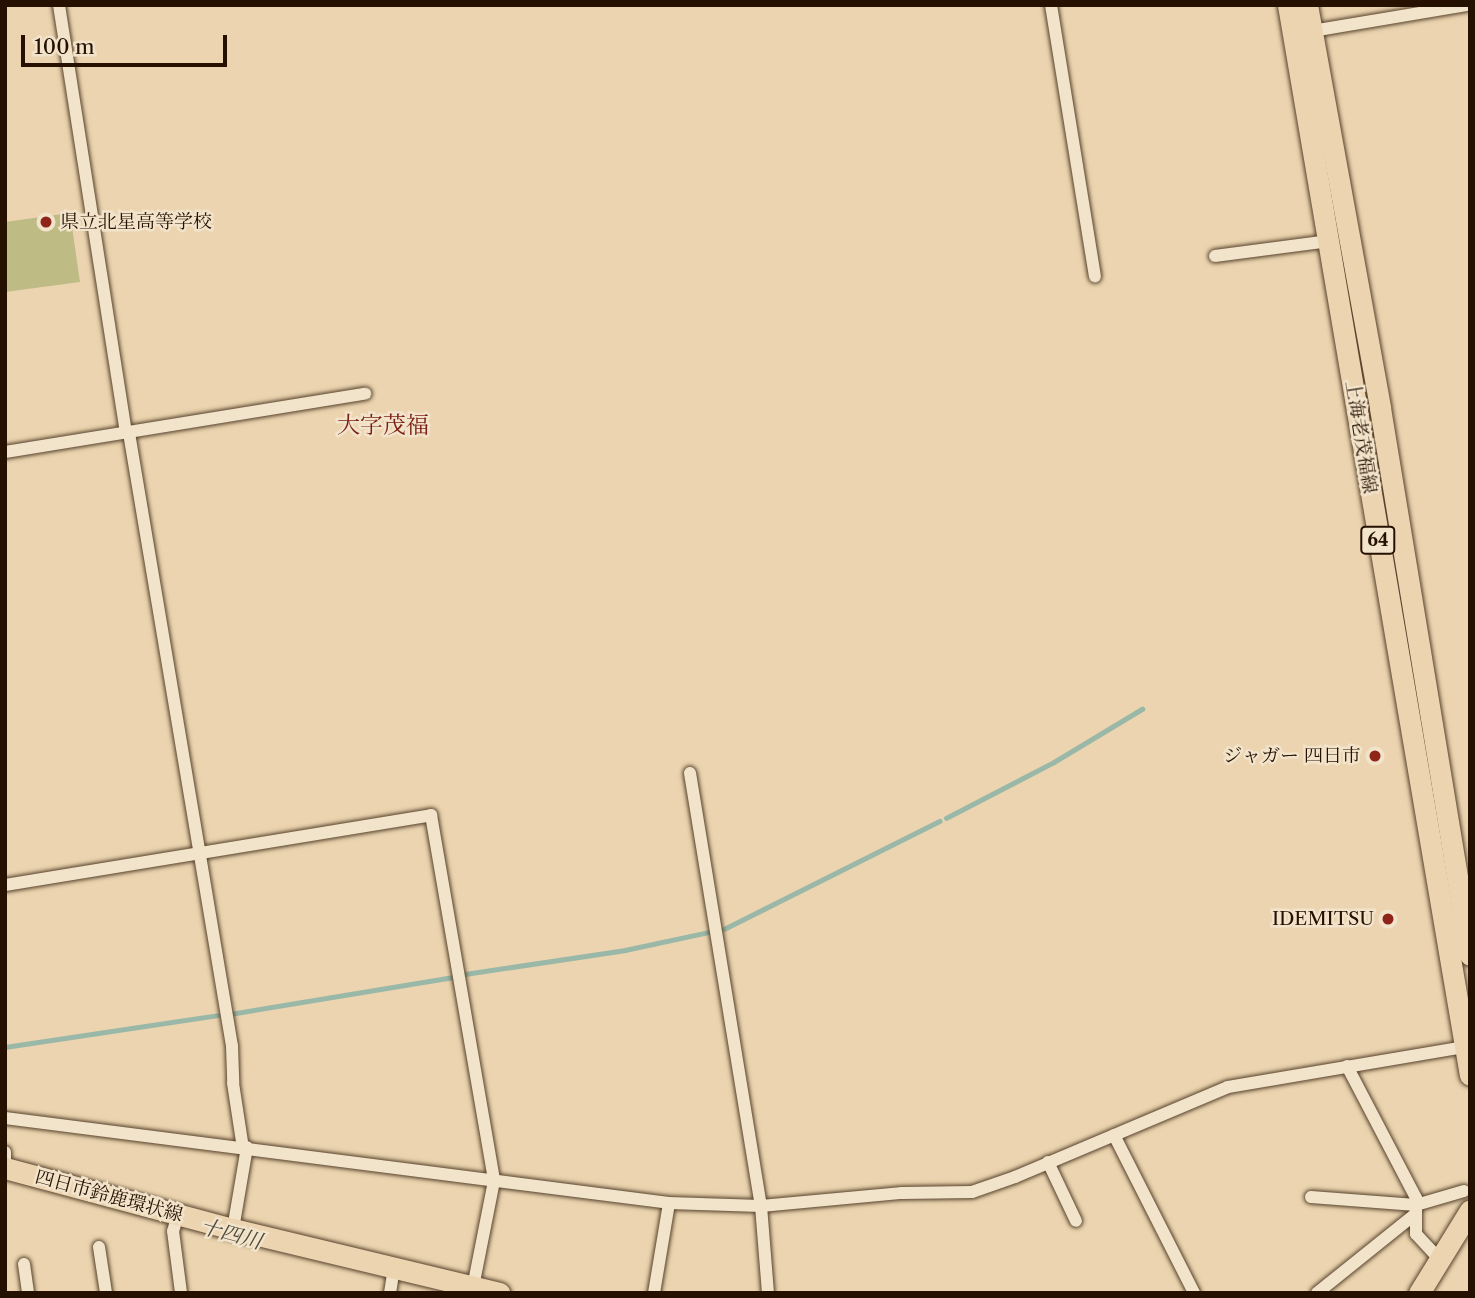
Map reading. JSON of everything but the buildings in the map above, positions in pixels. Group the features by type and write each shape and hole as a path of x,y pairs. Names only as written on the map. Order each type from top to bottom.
{"main road":[{"name":"上海老茂福線","path":"1288,5 1470,1075"},
{"name":"上海老茂福線","path":"1307,5 1380,408 1470,955"},
{"name":"四日市鈴鹿環状線","path":"5,1166 176,1221 233,1229 392,1278 499,1293"},
{"path":"1419,1293 1441,1261 1467,1201"}],"street":[{"path":"59,5 197,853 232,1046 233,1083 245,1147 233,1229"},
{"path":"1051,5 1095,275"},
{"path":"1312,31 1468,5"},
{"path":"1215,256 1329,241"},
{"path":"5,452 365,394"},
{"path":"690,773 761,1206 768,1293"},
{"path":"5,885 431,815 494,1181 473,1289"},
{"path":"5,1118 669,1203 761,1206 902,1193 972,1192 1228,1087 1464,1047"},
{"path":"1347,1066 1415,1210 1420,1241 1441,1261"},
{"path":"1114,1135 1194,1293"},
{"path":"5,1152 5,1166"},
{"path":"1048,1162 1076,1221"},
{"path":"1311,1198 1415,1210 1467,1201"},
{"path":"654,1293 669,1203"},
{"path":"1317,1293 1415,1210"},
{"path":"176,1221 181,1293"},
{"path":"99,1247 106,1293"},
{"path":"24,1264 28,1293"}],"shaded area":[{"path":"70,213 80,282 5,292 5,222"}],"waterway":[{"path":"946,818 1054,762 1142,709"},
{"path":"724,929 940,821"},
{"path":"465,974 625,950 709,932"},
{"path":"230,1014 453,977"},
{"path":"5,1047 218,1015"}],"place":[{"name":"県立北星高等学校","path":"46,222"},
{"name":"ジャガー 四日市","path":"1375,756"},
{"name":"IDEMITSU","path":"1388,919"}],"district":[{"name":"大字茂福","path":"383,425"}],"water label":[{"name":"十四川","path":"231,1234"}]}
